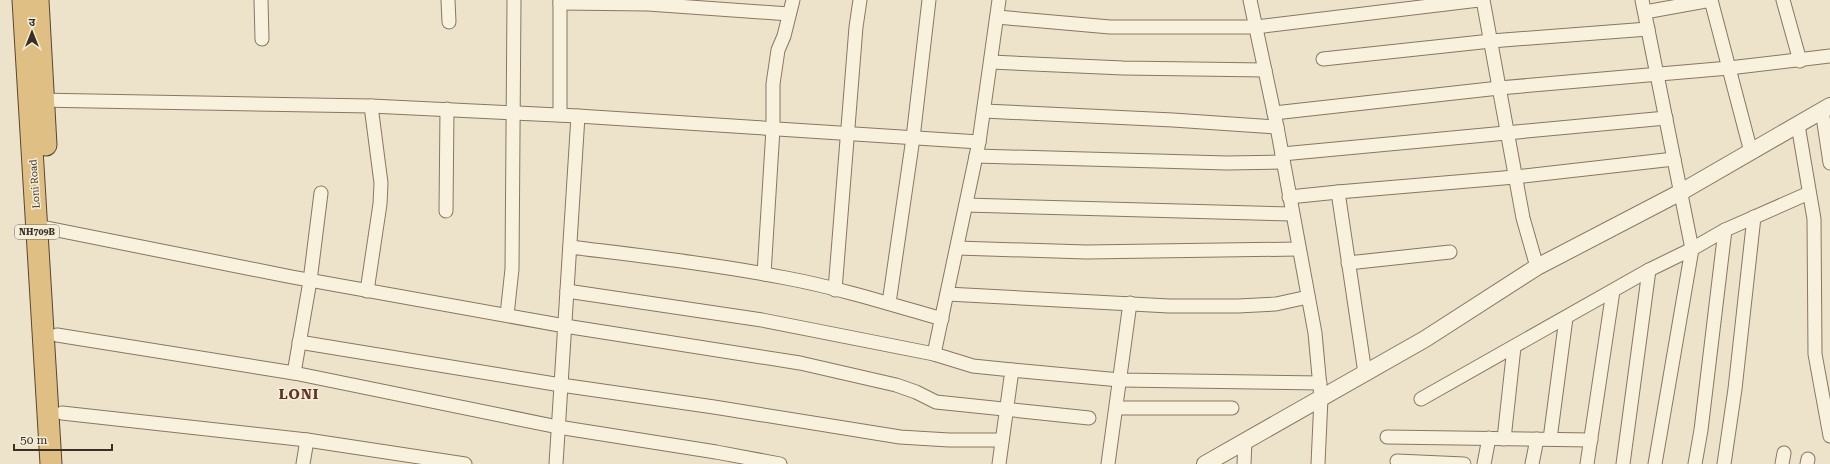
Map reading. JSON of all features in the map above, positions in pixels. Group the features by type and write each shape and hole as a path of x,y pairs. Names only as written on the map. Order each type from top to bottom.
{"highway":[{"name":"Loni Road","path":"23,0 36,100 44,227 51,464"},
{"name":"Loni Road","path":"36,100 38,0"},
{"name":"Loni Road","path":"44,227 57,335 65,464"}],"street":[{"path":"261,0 262,39"},
{"path":"448,0 449,22"},
{"path":"506,316 512,269 514,0"},
{"path":"764,274 773,129 773,84 778,50 784,36 793,0"},
{"path":"835,290 849,134 856,27 860,0"},
{"path":"889,303 913,138 929,0"},
{"path":"934,354 979,142 999,0"},
{"path":"1250,0 1277,127 1298,249 1315,333 1321,391 1318,464"},
{"path":"997,17 1110,27 1256,27 1479,0"},
{"path":"1483,0 1523,218 1537,268"},
{"path":"1655,464 1692,249 1643,6 1711,0 1751,152"},
{"path":"1783,0 1800,61"},
{"path":"560,115 560,1 667,3 789,14"},
{"path":"1323,58 1491,41 1648,29"},
{"path":"1274,113 1499,88 1657,75 1800,61 1830,56"},
{"path":"991,62 1123,68 1265,70"},
{"path":"36,100 371,106 447,109 979,142"},
{"path":"367,291 380,204 381,183 371,106"},
{"path":"1205,464 1245,441 1321,391 1365,373 1425,340 1537,268 1681,192 1826,108 1830,163"},
{"path":"446,211 447,109"},
{"path":"984,111 1173,120 1277,127"},
{"path":"556,464 578,116"},
{"path":"976,156 1227,163 1507,132 1666,118"},
{"path":"1798,125 1814,219 1815,354 1830,436"},
{"path":"1290,197 1515,177 1674,159"},
{"path":"1338,192 1365,373"},
{"path":"294,373 310,281 321,193"},
{"path":"1421,399 1649,270 1692,249 1725,230 1809,193"},
{"path":"966,204 1292,214"},
{"path":"1724,464 1735,389 1754,217"},
{"path":"44,227 310,281 565,326 800,364 896,385 916,392 936,402 1090,418"},
{"path":"1695,464 1702,430 1725,230"},
{"path":"570,247 690,261 764,274 889,303 942,318"},
{"path":"957,248 1086,252 1298,249"},
{"path":"1348,263 1450,252"},
{"path":"1623,464 1649,270"},
{"path":"1587,464 1592,440 1613,291"},
{"path":"567,292 762,320 934,354 973,366 1120,380 1321,391"},
{"path":"947,294 1130,303 1238,306 1276,304 1308,297"},
{"path":"1108,464 1117,408 1130,303"},
{"path":"1532,464 1543,439 1566,318"},
{"path":"57,335 294,373 558,427 716,452 780,464"},
{"path":"299,342 561,385 722,408 900,437 949,440 1002,440"},
{"path":"1504,439 1514,347"},
{"path":"999,464 1012,370"},
{"path":"1117,408 1232,408"},
{"path":"62,413 307,440 465,464"},
{"path":"1387,437 1592,440"},
{"path":"1484,464 1489,438"},
{"path":"303,464 307,440"},
{"path":"1244,464 1245,441"},
{"path":"1397,461 1464,464"}],"district":[{"name":"LONI","path":"299,394"}]}
